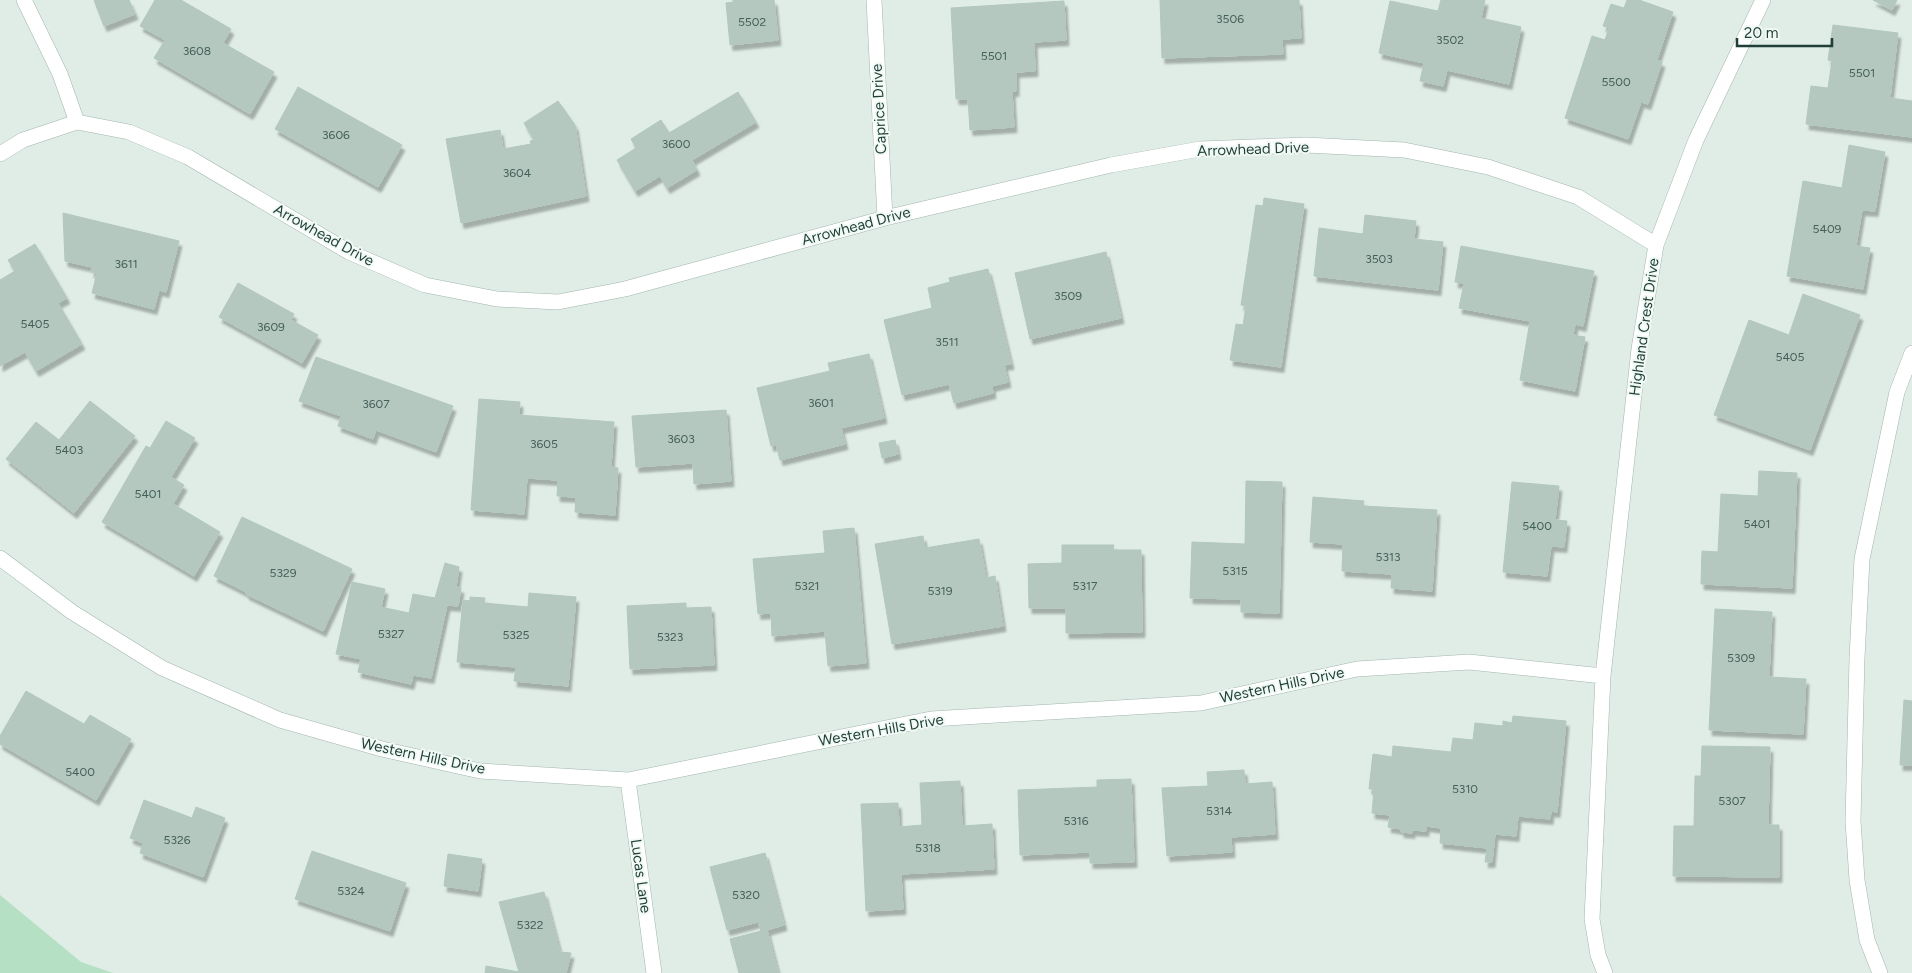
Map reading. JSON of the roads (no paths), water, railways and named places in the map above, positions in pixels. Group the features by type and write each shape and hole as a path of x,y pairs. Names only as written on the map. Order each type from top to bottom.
{"street":[{"path":"0,154 23,140 77,122 60,74 24,0"},
{"name":"Caprice Drive","path":"874,0 885,218"},
{"name":"Highland Crest Drive","path":"1603,676 1639,349 1656,245 1696,140 1763,0"},
{"name":"Arrowhead Drive","path":"77,122 129,132 188,157 349,252 425,285 497,299 558,302 625,289 885,218 1111,165 1200,149 1306,145 1404,150 1488,167 1578,197 1656,245"},
{"path":"1880,973 1867,940 1857,880 1853,821 1857,658 1862,559 1897,392 1912,353"},
{"name":"Western Hills Drive","path":"0,558 72,612 162,668 280,720 382,749 480,771 628,780 931,719 1201,703 1357,669 1469,662 1603,676"},
{"path":"1603,676 1592,919 1598,955 1605,973"},
{"name":"Lucas Lane","path":"628,780 654,973"}]}
